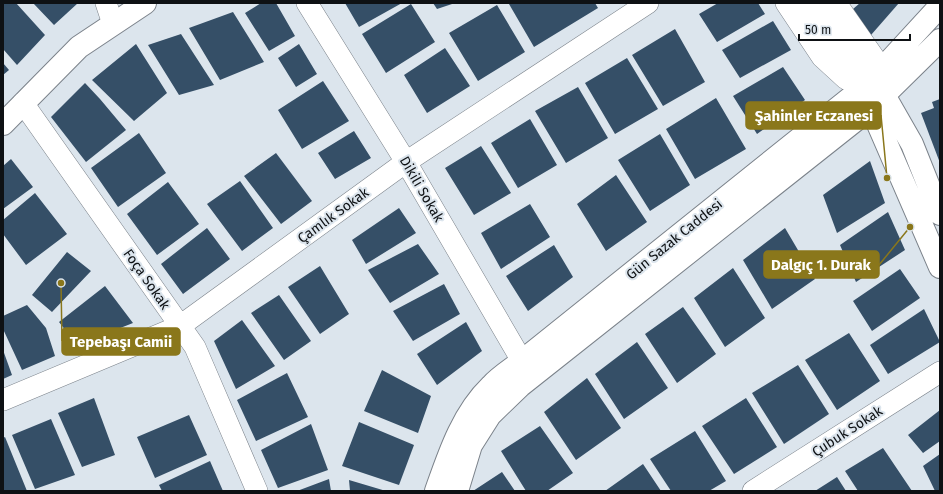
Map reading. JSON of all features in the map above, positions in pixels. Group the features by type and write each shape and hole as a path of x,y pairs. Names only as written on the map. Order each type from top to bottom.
{"main road":[{"path":"3,124 79,47 145,3"},
{"path":"801,3 874,89 940,267"},
{"path":"820,3 874,89 912,144 940,214"},
{"name":"Gün Sazak Caddesi","path":"874,89 940,6"},
{"name":"Gün Sazak Caddesi","path":"436,491 452,445 470,410 491,385 527,369 874,89 940,40"},
{"name":"Gün Sazak Caddesi","path":"457,491 471,445 490,414 520,386 527,369"}],"street":[{"path":"106,3 113,24"},
{"name":"Dikili Sokak","path":"307,3 406,162 527,369"},
{"name":"Çamlık Sokak","path":"3,400 180,326 406,162 648,3"},
{"path":"786,3 822,57 874,89"},
{"path":"836,3 874,89"},
{"name":"Foça Sokak","path":"23,103 195,347 257,491"},
{"name":"Çubuk Sokak","path":"753,491 940,372"}],"building":[{"path":"3,3 16,3 45,35 17,65 3,49"},
{"path":"33,3 78,3 54,25"},
{"path":"261,3 276,3 295,36 269,51 245,13"},
{"path":"345,3 402,3 359,27"},
{"path":"433,3 455,3 437,9"},
{"path":"595,3 598,8 534,47 509,4"},
{"path":"718,3 758,3 765,14 717,42 699,14"},
{"path":"860,3 899,3 871,35 853,9"},
{"path":"411,4 435,42 386,73 362,34"},
{"path":"497,5 525,52 478,81 449,33"},
{"path":"233,12 264,62 220,80 189,28"},
{"path":"773,21 791,50 740,78 722,50"},
{"path":"675,29 705,82 663,106 632,55"},
{"path":"181,34 214,85 179,95 148,45"},
{"path":"136,44 167,93 134,121 92,80"},
{"path":"299,44 317,74 296,87 278,58"},
{"path":"445,48 470,86 427,113 404,75"},
{"path":"627,58 658,109 615,134 585,83"},
{"path":"3,63 9,70 3,75"},
{"path":"783,67 805,100 757,134 733,96"},
{"path":"323,81 349,121 302,149 278,110"},
{"path":"85,83 126,130 86,162 51,117"},
{"path":"578,87 608,138 566,163 535,111"},
{"path":"716,98 746,149 695,179 666,129"},
{"path":"940,99 940,163 921,113 934,108 932,102"},
{"path":"530,119 557,165 518,188 491,143"},
{"path":"354,131 371,158 335,179 318,153"},
{"path":"139,133 166,173 118,207 91,168"},
{"path":"660,134 690,185 650,211 618,160"},
{"path":"481,146 511,193 474,215 445,168"},
{"path":"276,153 312,201 281,224 244,176"},
{"path":"11,159 33,187 3,209 3,166"},
{"path":"870,161 885,203 837,233 823,195"},
{"path":"616,175 647,222 606,251 577,204"},
{"path":"240,181 273,228 242,251 207,204"},
{"path":"168,182 199,224 157,255 127,214"},
{"path":"35,193 67,234 26,265 3,234 3,220"},
{"path":"530,204 550,237 501,269 481,233"},
{"path":"399,208 416,233 366,264 352,240"},
{"path":"888,212 905,250 856,282 840,245"},
{"path":"207,228 230,259 183,294 161,264"},
{"path":"785,228 815,279 772,309 743,260"},
{"path":"418,244 439,274 390,303 368,270"},
{"path":"554,245 573,277 528,311 506,276"},
{"path":"67,252 91,271 52,312 32,295"},
{"path":"320,266 349,314 320,334 288,287"},
{"path":"733,268 765,318 725,347 694,298"},
{"path":"900,269 920,298 872,331 853,301"},
{"path":"444,284 460,314 413,341 393,311"},
{"path":"105,286 133,323 77,345 59,322"},
{"path":"279,295 311,341 284,360 251,313"},
{"path":"27,305 46,328 55,356 22,370 3,329 3,316"},
{"path":"683,307 716,354 677,383 645,334"},
{"path":"924,309 940,342 888,374 870,345"},
{"path":"242,320 275,366 236,389 214,341"},
{"path":"466,322 482,351 437,385 417,354"},
{"path":"849,333 880,381 837,410 805,360"},
{"path":"637,342 668,388 624,419 595,374"},
{"path":"3,350 12,375 3,379"},
{"path":"798,365 829,414 784,444 752,393"},
{"path":"382,370 431,396 418,433 364,411"},
{"path":"287,373 308,417 256,441 237,400"},
{"path":"587,378 621,428 576,460 544,412"},
{"path":"94,398 115,455 82,467 58,413"},
{"path":"746,398 777,447 734,474 702,426"},
{"path":"940,410 940,441 923,453 908,435"},
{"path":"189,415 207,455 155,478 137,437"},
{"path":"51,419 75,475 35,489 12,435"},
{"path":"359,422 414,445 399,485 342,466"},
{"path":"311,424 328,470 278,488 261,450"},
{"path":"540,426 573,473 547,491 526,491 501,451"},
{"path":"695,431 726,481 709,491 671,491 650,459"},
{"path":"5,437 27,491 3,491 3,438"},
{"path":"883,448 912,491 858,491 845,471"},
{"path":"940,454 940,491 935,491 923,466"},
{"path":"210,461 223,491 162,491 159,485"},
{"path":"643,464 661,491 605,491"},
{"path":"502,472 515,491 473,491"},
{"path":"837,477 846,491 815,491"},
{"path":"329,479 331,491 297,491"},
{"path":"349,480 386,491 350,491"}],"place":[{"name":"Şahinler Eczanesi","path":"887,178"},
{"name":"Dalgıç 1. Durak","path":"910,227"},
{"name":"Tepebaşı Camii","path":"61,283"}]}
